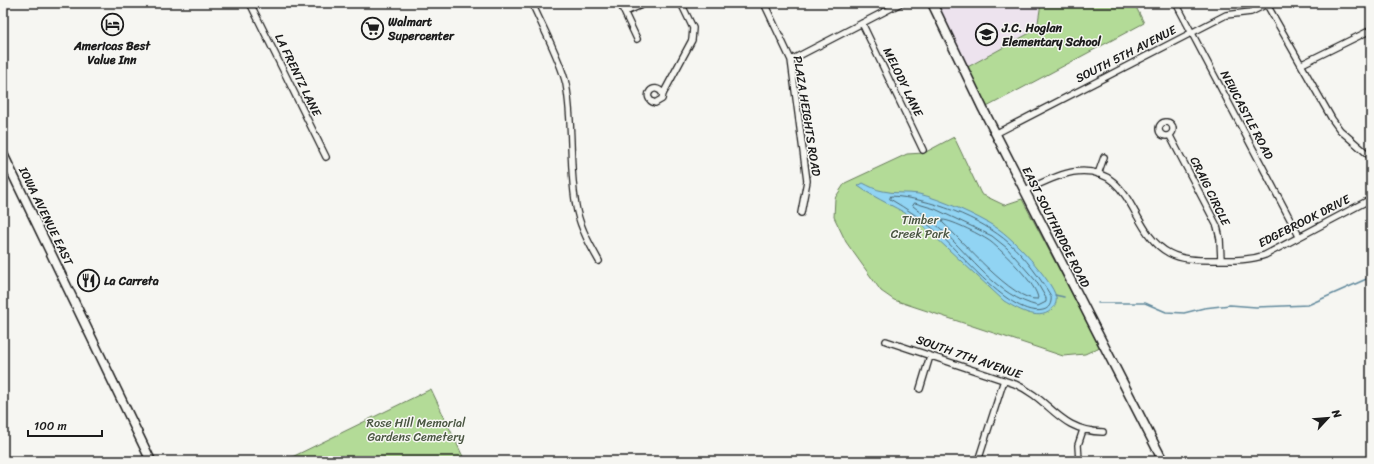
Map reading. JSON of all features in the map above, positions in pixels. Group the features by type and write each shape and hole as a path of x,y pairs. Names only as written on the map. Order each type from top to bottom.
{"street":[{"name":"LA FRENTZ LANE","path":"250,3 326,157"},
{"path":"532,3 566,83 571,126 572,181 577,212 586,237 599,261"},
{"path":"620,3 638,39"},
{"path":"625,12 646,3"},
{"path":"663,94 692,40 693,28 681,3"},
{"name":"PLAZA HEIGHTS ROAD","path":"764,3 791,60 807,181 801,213"},
{"path":"791,60 901,3"},
{"name":"EAST SOUTHRIDGE ROAD","path":"932,3 995,134 1163,461"},
{"name":"NEWCASTLE ROAD","path":"1176,3 1299,236"},
{"path":"1268,3 1340,130 1371,157"},
{"name":"SOUTH 5TH AVENUE","path":"995,134 1226,15 1251,12 1268,3"},
{"name":"MELODY LANE","path":"862,23 923,150"},
{"path":"1302,64 1371,30"},
{"name":"CRAIG CIRCLE","path":"1170,136 1217,226 1220,239 1220,260"},
{"name":"IOWA AVENUE EAST","path":"3,154 151,461"},
{"path":"1098,174 1104,157"},
{"name":"EDGEBROOK DRIVE","path":"1024,191 1073,172 1098,174 1115,183 1123,191 1150,237 1164,250 1187,259 1220,260 1257,257 1371,199"},
{"name":"SOUTH 7TH AVENUE","path":"886,341 1030,390 1058,416 1082,430 1103,432"},
{"path":"920,389 930,356"},
{"path":"978,461 1004,380"},
{"path":"1079,461 1078,445 1082,430"}],"shaded area":[{"name":"J.C. Hoglan Elementary School","path":"932,3 1041,3 1037,29 964,69"}],"green space":[{"path":"1041,3 1134,3 1144,23 983,109 964,69 1037,29"},
{"name":"Timber Creek Park","path":"954,137 981,194 1004,205 1022,199 1100,347 1085,354 1063,356 894,300 881,291 846,242 834,217 835,198 845,183 907,154 924,153"},
{"name":"Rose Hill Memorial Gardens Cemetery","path":"431,389 465,461 284,461"}],"water":[{"path":"863,183 880,190 914,193 928,196 959,208 997,228 1012,240 1040,270 1056,297 1055,305 1051,310 1040,315 1027,313 1004,301 919,222 858,186"}],"waterway":[{"path":"1098,303 1145,303 1166,312 1184,313 1204,308 1230,305 1256,307 1308,305 1371,277"},
{"path":"1055,295 1064,297"}],"place":[{"name":"Americas Best Value Inn","path":"112,25"},
{"name":"Walmart Supercenter","path":"372,29"},
{"name":"J.C. Hoglan Elementary School","path":"987,35"},
{"name":"La Carreta","path":"89,281"}]}
